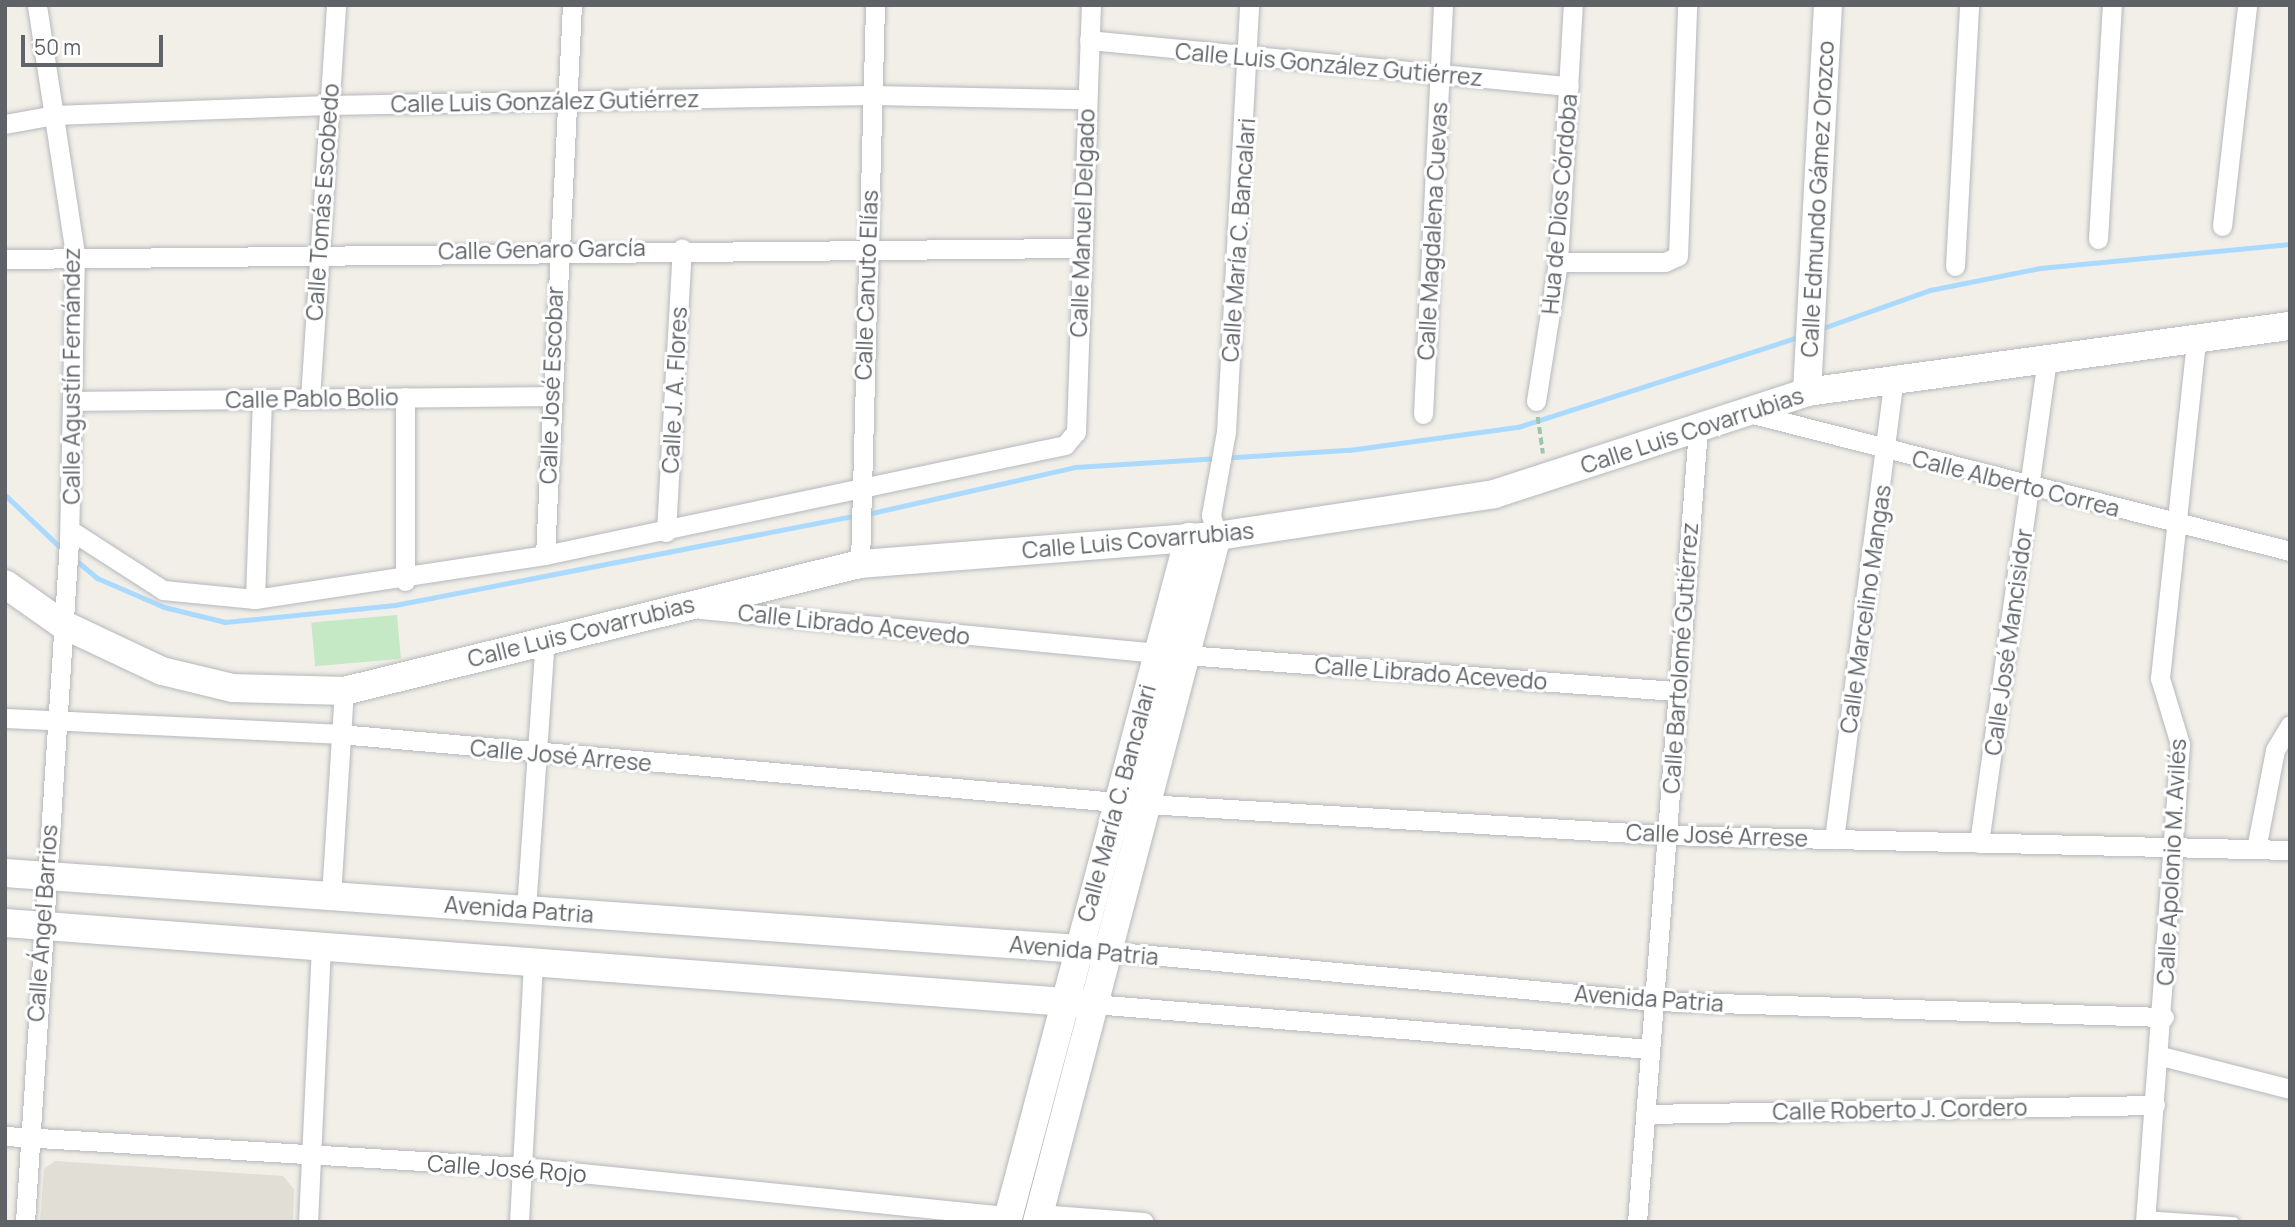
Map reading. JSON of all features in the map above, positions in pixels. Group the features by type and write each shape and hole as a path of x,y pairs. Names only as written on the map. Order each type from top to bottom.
{"street":[{"name":"Calle Agustín Fernández","path":"37,5 75,254 69,535 64,616"},
{"name":"Calle Tomás Escobedo","path":"310,398 336,5"},
{"name":"Calle José Escobar","path":"545,555 557,248 572,5"},
{"name":"Calle Canuto Elías","path":"859,553 858,490 869,246 875,5"},
{"name":"Calle Manuel Delgado","path":"858,490 1072,441 1091,5"},
{"name":"Calle María C. Bancalari","path":"1038,1218 1185,655 1214,517 1226,432 1250,5"},
{"name":"Calle Magdalena Cuevas","path":"1423,414 1443,5"},
{"name":"Hua de Dios Córdoba","path":"1537,409 1558,262 1573,5"},
{"path":"1558,262 1676,259 1687,5"},
{"name":"Calle Edmundo Gámez Orozco","path":"1807,393 1828,5"},
{"path":"1955,265 1969,5"},
{"path":"2098,239 2112,5"},
{"path":"2222,226 2247,5"},
{"name":"Calle Luis González Gutiérrez","path":"1089,40 1249,59 1569,86"},
{"name":"Calle Luis González Gutiérrez","path":"5,124 54,115 328,105 872,95 1086,99"},
{"name":"Calle Genaro García","path":"5,259 75,254 557,248 1080,248"},
{"name":"Calle J. A. Flores","path":"666,532 682,248"},
{"name":"Calle Luis Covarrubias","path":"5,584 18,600 64,616 128,658 210,682 274,692 344,691 677,607 859,553 1189,537 1214,517 1494,494 1698,429 1743,411 1807,393 1894,378 2290,326"},
{"name":"Calle Apolonio M. Avilés","path":"2145,1219 2164,1017 2180,744 2161,678 2174,523 2196,339"},
{"name":"Calle José Mancisidor","path":"1979,842 2047,358"},
{"name":"Calle Marcelino Mangas","path":"1834,839 1894,378"},
{"name":"Calle Pablo Bolio","path":"73,401 551,396"},
{"path":"405,397 405,581"},
{"path":"255,598 262,399"},
{"name":"Calle Alberto Correa","path":"1743,411 2030,488 2290,551"},
{"name":"Calle Bartolomé Gutiérrez","path":"1637,1222 1698,429"},
{"path":"69,535 163,590 191,597 255,598 405,581 666,532 858,490"},
{"name":"Calle María C. Bancalari","path":"1007,1219 1189,537"},
{"name":"Calle Librado Acevedo","path":"677,607 1156,653"},
{"name":"Calle Ángel Barrios","path":"25,1222 44,875 58,722 64,616"},
{"path":"526,909 545,640"},
{"name":"Calle Librado Acevedo","path":"1185,655 1678,691"},
{"path":"331,896 339,734 344,691"},
{"name":"Calle José Arrese","path":"5,718 339,734 535,754 1117,802"},
{"path":"2256,849 2275,750 2290,725"},
{"name":"Calle José Arrese","path":"1146,804 1667,835 2290,850"},
{"name":"Avenida Patria","path":"5,873 1107,951 1654,1001 2164,1017"},
{"path":"5,923 321,944 1650,1049"},
{"path":"308,1222 321,944"},
{"path":"519,1222 533,961"},
{"path":"2161,1056 2290,1089"},
{"name":"Calle Roberto J. Cordero","path":"1645,1114 2155,1105"},
{"name":"Calle José Rojo","path":"5,1136 522,1167 1007,1219"},
{"path":"1038,1218 1144,1222"}],"lane":[{"path":"2145,1219 2234,1222"}],"path":[{"path":"1537,409 1542,444"}],"shaded area":[{"path":"55,1161 283,1176 294,1189 293,1222 40,1222 44,1169"}],"green space":[{"path":"397,615 401,659 315,666 311,622"}],"waterway":[{"path":"1820,329 1930,290 2040,268 2290,244"},
{"path":"867,514 1075,467 1349,450 1518,427 1801,336"},
{"path":"5,495 62,549"},
{"path":"72,557 97,578 164,607 225,622 395,605 857,515"}]}
